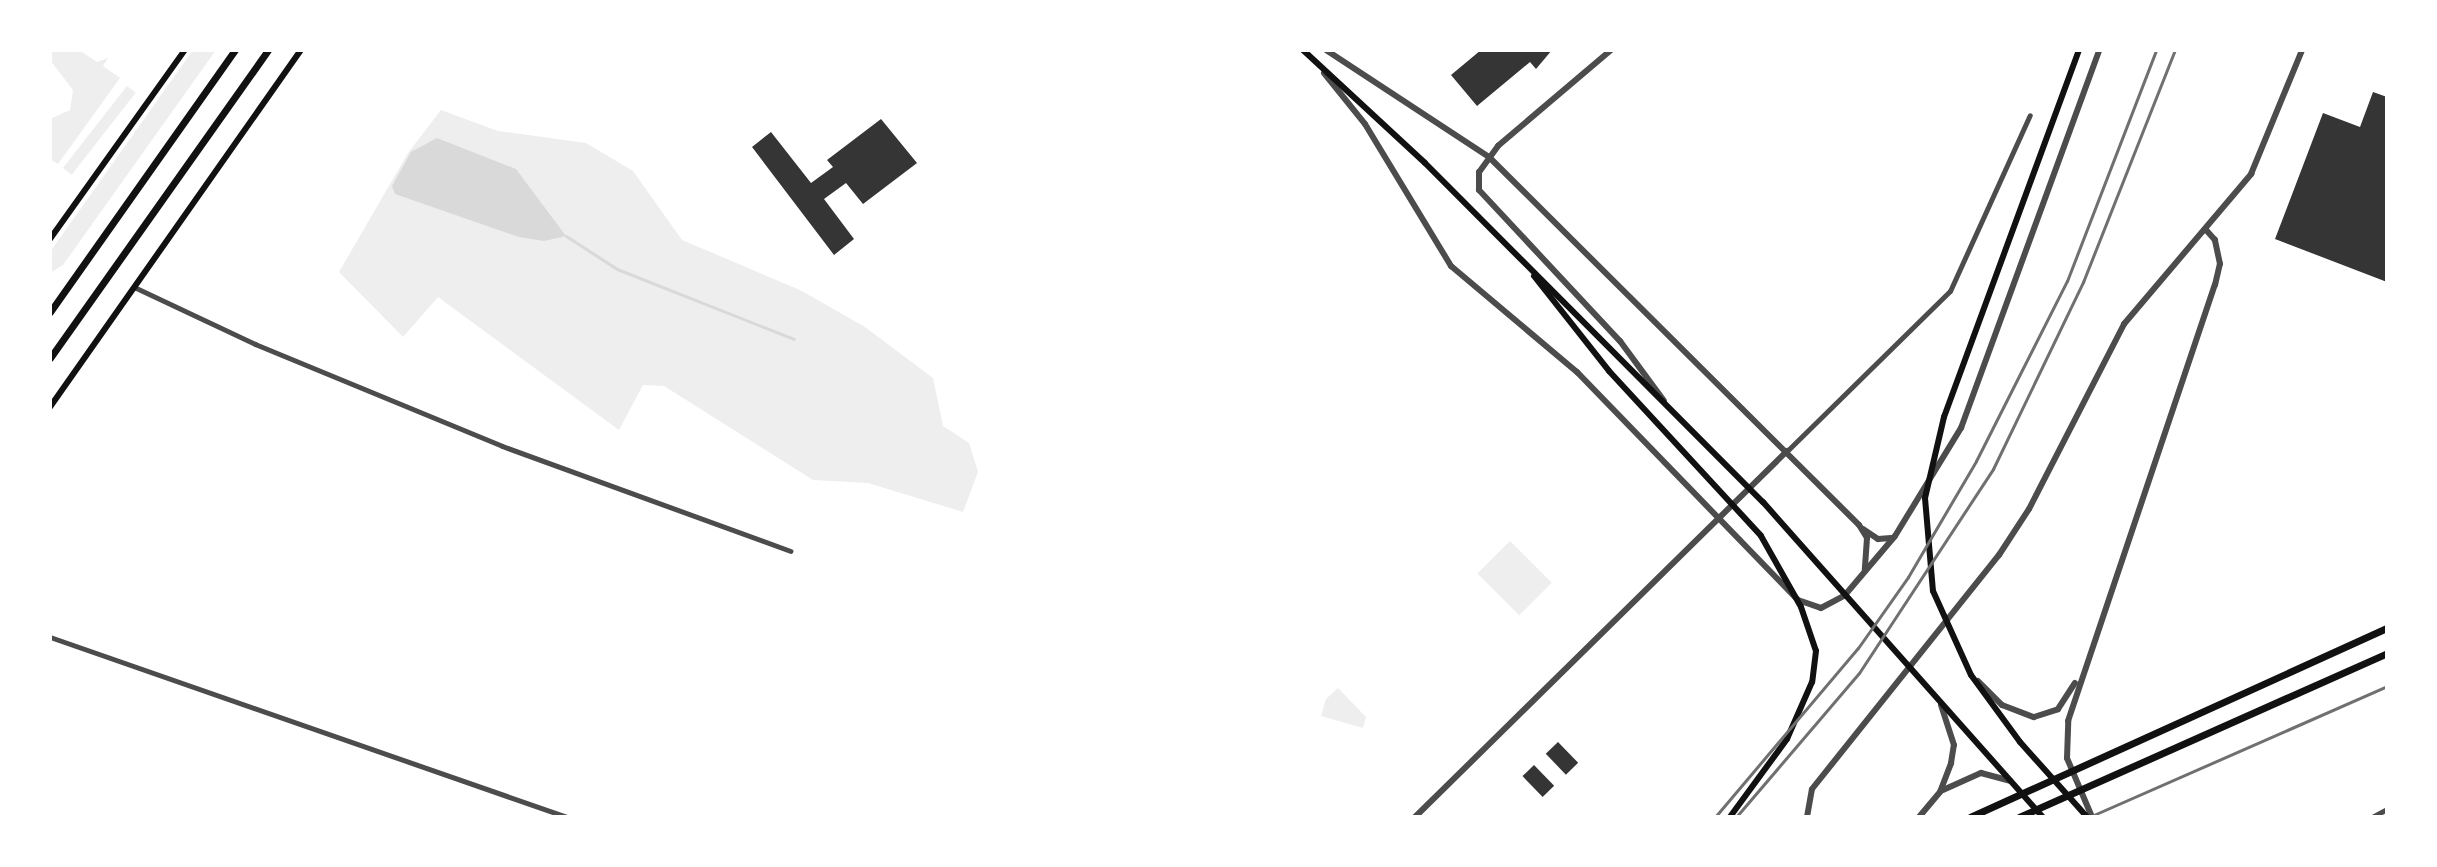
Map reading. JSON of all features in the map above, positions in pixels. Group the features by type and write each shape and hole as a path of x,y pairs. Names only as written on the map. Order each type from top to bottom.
{"main road":[{"path":"50,239 185,50"},
{"path":"50,312 235,50"},
{"path":"50,358 268,50"},
{"path":"50,407 301,50"},
{"path":"2079,50 1931,458 1925,498 1933,591 1971,675 2010,730 2090,817"},
{"path":"1306,52 1514,252 1763,502 2043,817"},
{"path":"1514,252 1665,433 1761,536 1795,593 1816,651 1812,682 1787,739 1730,817"},
{"path":"1970,817 2387,628"},
{"path":"2019,817 2387,653"}],"street":[{"path":"1326,50 1489,157 1859,525 1878,539 1895,536"},
{"path":"1611,50 1489,157 1478,181 1482,197 1620,341 1664,401"},
{"path":"1306,52 1365,124 1438,250 1473,285 1577,372 1809,607 1833,604 1860,578 1895,536 1944,462 1970,406 2099,50"},
{"path":"1807,817 1812,789 2021,520 2124,324 2251,174 2302,50"},
{"path":"1415,817 1722,520 1787,451 1950,291 2030,115"},
{"path":"2090,817 2076,786 2066,742 2080,673 2215,285 2220,264 2215,240 2206,230"},
{"path":"134,287 255,344 502,446 790,551"},
{"path":"1859,525 1868,551 1860,578"},
{"path":"50,637 567,817"},
{"path":"1971,675 2002,705 2034,717 2058,709 2080,673"},
{"path":"1940,792 1954,745 1941,705"},
{"path":"1919,817 1940,792 1970,775 2010,781"},
{"path":"2372,817 2387,809"}],"shaded area":[{"path":"50,50 79,50 97,62 108,58 103,66 120,78 58,164 50,159 50,119 70,110 73,90 50,60"},
{"path":"193,50 216,50 63,265 50,273 50,252"},
{"path":"127,86 136,93 72,175 63,168"},
{"path":"441,110 498,131 586,143 633,171 682,240 800,290 865,327 933,378 943,426 969,443 978,472 963,512 868,483 813,480 664,386 643,385 619,430 438,297 403,337 339,272 408,153"},
{"path":"437,138 516,169 566,236 544,241 519,237 395,194 392,186 411,152"},
{"path":"1510,541 1552,583 1519,615 1477,574"},
{"path":"1338,688 1366,717 1363,728 1321,716 1326,699"}],"building":[{"path":"1481,50 1552,50 1536,69 1530,62 1477,106 1451,75"},
{"path":"2373,92 2387,97 2387,282 2275,239 2323,113 2360,127"},
{"path":"881,119 917,163 863,204 846,183 824,199 854,239 834,255 752,147 771,132 811,183 833,167 827,160"},
{"path":"1558,742 1578,763 1566,775 1546,754"},
{"path":"1534,765 1554,786 1543,797 1522,776"}],"waterway":[{"path":"566,236 617,269 794,339"}],"railway":[{"path":"1715,817 1858,648 1908,577 1976,461 2067,281 2156,50"},
{"path":"1736,817 1859,673 1993,469 2083,282 2175,50"},
{"path":"2089,817 2387,686"}]}
